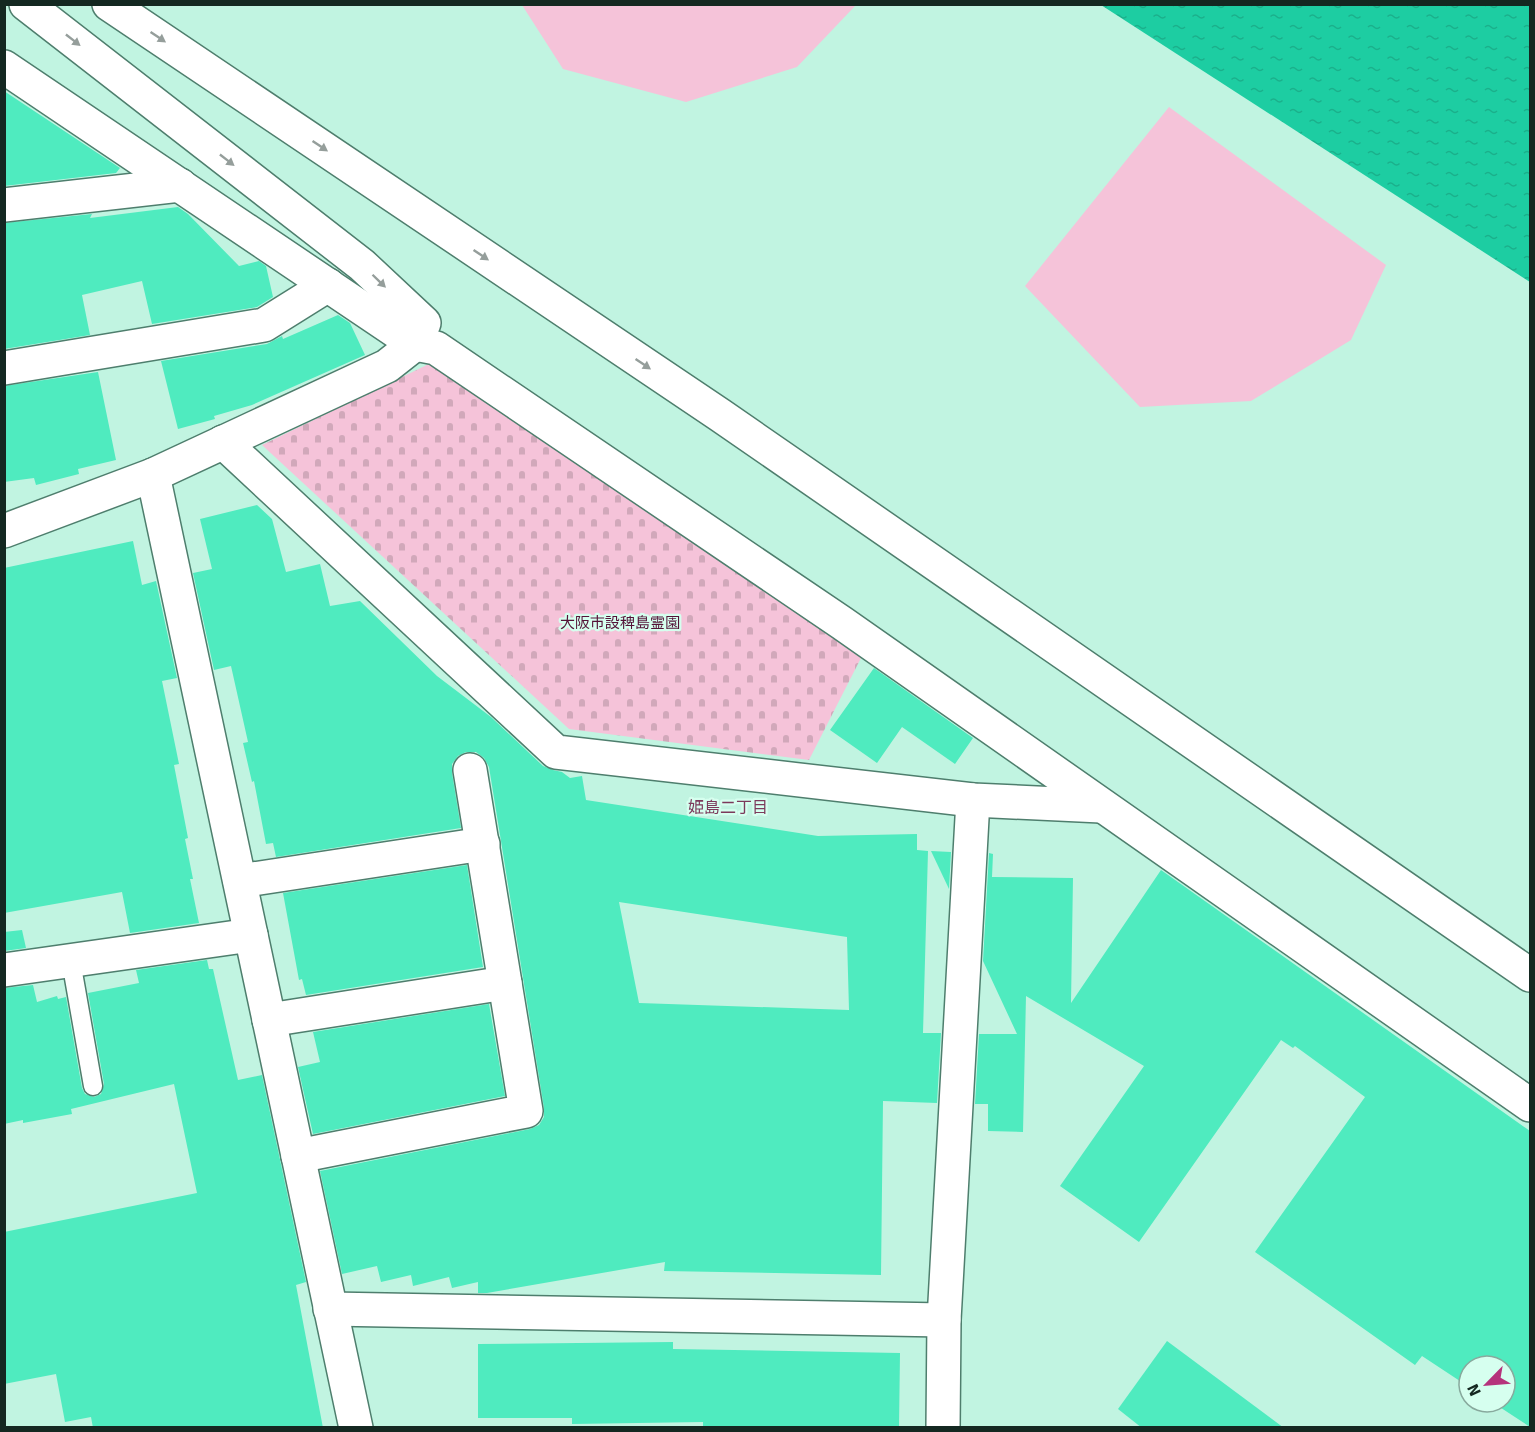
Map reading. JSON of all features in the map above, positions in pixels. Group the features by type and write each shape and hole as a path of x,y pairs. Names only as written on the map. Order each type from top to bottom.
{"street":[{"path":"4,531 153,475 387,366 415,344 424,324 362,265 26,4"},
{"path":"109,4 720,415 1530,975"},
{"path":"4,67 415,344 436,348 842,623 1530,1105"},
{"path":"4,205 180,185"},
{"path":"4,368 264,325 328,285"},
{"path":"223,442 556,752 973,800 1101,806"},
{"path":"153,475 356,1428"},
{"path":"298,1156 526,1111 470,770"},
{"path":"943,1428 944,1320 973,800"},
{"path":"240,881 483,844"},
{"path":"4,970 250,935"},
{"path":"269,1020 505,983"},
{"path":"330,1310 944,1320"}],"lane":[{"path":"71,961 93,1086"}],"green space":[{"path":"522,5 856,5 797,67 686,102 563,69"},
{"path":"1169,107 1386,265 1351,340 1251,401 1140,407 1025,286"},
{"name":"大阪市設稗島霊園","path":"435,361 863,654 809,760 569,729 262,445"}],"water":[{"path":"1101,5 1530,5 1530,282"}],"building":[{"path":"4,91 120,168 116,173 4,186"},
{"path":"178,207 188,214 239,266 259,261 266,266 273,297 257,307 152,324 142,281 82,295 90,335 4,349 4,223 92,214 90,218"},
{"path":"338,315 350,323 365,355 252,405 214,416 215,419 178,429 161,361 267,344"},
{"path":"98,372 116,460 78,469 79,474 36,485 34,478 4,482 4,386"},
{"path":"257,505 272,519 286,572 320,564 330,606 360,601 437,676 491,717 543,766 562,772 570,778 582,776 586,800 818,836 917,834 917,850 928,851 923,1033 941,1033 937,1103 883,1101 881,1275 664,1271 665,1262 478,1293 478,1282 452,1288 449,1277 413,1286 411,1275 381,1282 377,1266 342,1274 320,1171 530,1129 539,1125 544,1117 489,767 484,758 476,752 466,752 458,756 452,764 461,828 276,857 273,843 266,844 254,781 252,782 243,743 248,742 231,666 214,670 193,573 212,569 200,519","holes":["619,902 847,937 849,1010 639,1003"]},
{"path":"133,541 142,585 156,581 177,678 162,681 179,764 174,765 188,838 185,839 193,879 190,879 199,923 130,933 122,892 4,913 4,568"},
{"path":"874,668 973,738 955,764 902,727 877,763 830,730"},
{"path":"931,851 951,852 949,889"},
{"path":"989,853 993,854 992,877 1073,878 1071,1003 1161,870 1530,1131 1530,1427 1510,1414 1517,1414 1517,1354 1457,1354 1457,1379 1422,1356 1415,1365 1255,1252 1365,1097 1295,1046 1293,1048 1281,1040 1139,1242 1060,1186 1144,1066 1026,996 1023,1132 988,1131 988,1104 975,1104 979,1034 1017,1034 983,961"},
{"path":"467,865 483,967 306,995 302,979 299,980 283,893"},
{"path":"22,930 26,948 4,951 4,932"},
{"path":"207,960 209,969 213,969 238,1080 262,1075 306,1282 296,1285 323,1428 93,1428 91,1417 65,1422 56,1374 4,1384 4,1232 197,1193 174,1084 71,1109 72,1114 4,1124 4,988 33,985 37,1002 57,996 58,999 66,997 82,1088 85,1094 94,1097 101,1094 104,1084 88,993 139,983 136,970"},
{"path":"489,1004 505,1096 313,1134 298,1067 320,1062 313,1032"},
{"path":"1167,1341 1284,1428 1142,1428 1118,1409"},
{"path":"673,1342 673,1349 900,1353 899,1428 703,1428 703,1422 572,1424 572,1418 478,1418 478,1344"}],"district":[{"name":"姫島二丁目","path":"728,808"}]}
